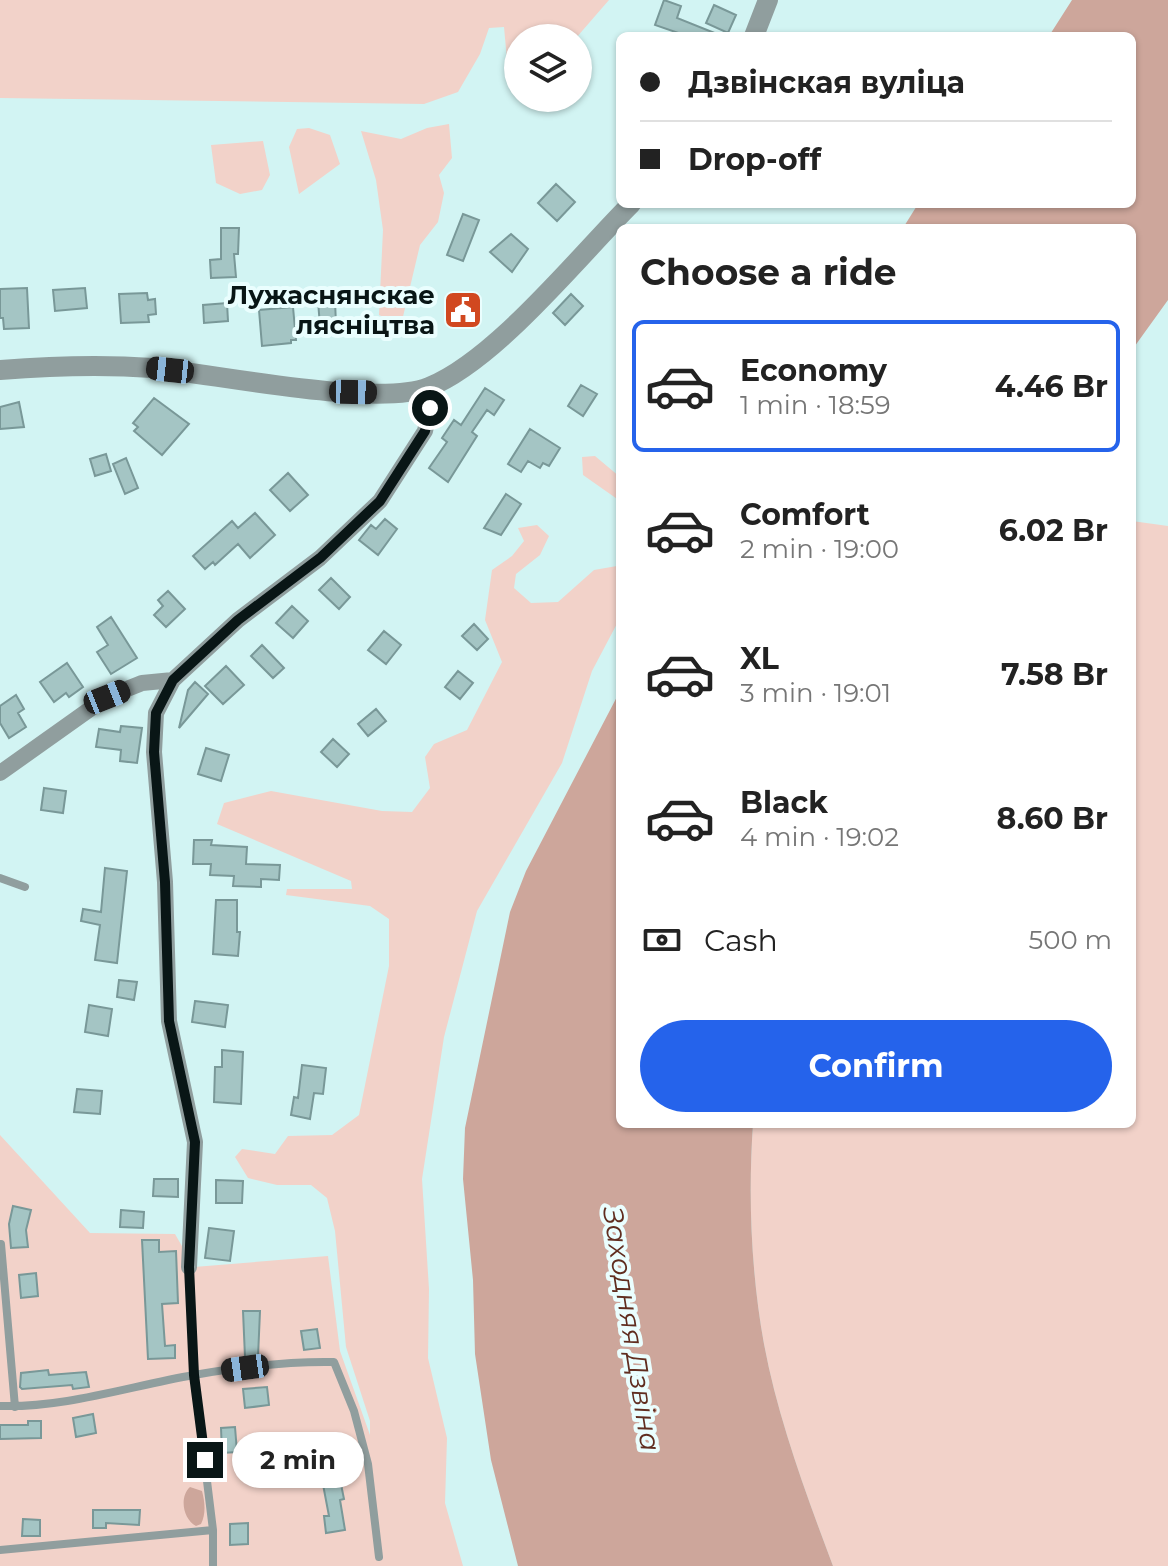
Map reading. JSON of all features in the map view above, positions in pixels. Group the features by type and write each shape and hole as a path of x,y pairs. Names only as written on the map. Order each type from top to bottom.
{"street":[{"path":"756,32 768,0"},
{"path":"0,370 58,366 149,368 353,392 395,393 428,388 501,338 627,208"},
{"path":"189,1267 195,1142 169,1021 165,882 154,752 156,713 173,680 238,620 320,558 380,501 425,431 430,408 428,388"},
{"path":"0,773 107,697 142,683 173,680"}],"lane":[{"path":"0,878 25,887"},
{"path":"1,1244 15,1407"},
{"path":"189,1267 194,1375 213,1530 213,1566"},
{"path":"0,1406 15,1407 102,1395 194,1375 297,1362 334,1362 354,1411 368,1464 379,1557"},
{"path":"0,1550 213,1530"}],"shaded area":[{"path":"0,0 609,0 588,24 504,24 504,27 489,28 480,54 458,92 424,104 0,98"},
{"path":"449,124 452,158 439,175 444,193 438,222 420,245 401,325 379,315 383,230 376,180 361,131 401,139 427,128"},
{"path":"309,128 330,135 340,164 299,194 289,147 297,129"},
{"path":"263,141 270,175 262,190 240,194 216,183 211,145"},
{"path":"595,456 616,474 616,498 583,475 582,457"},
{"path":"1136,522 1168,526 1168,1566 833,1566 785,1428 764,1344 756,1290 751,1179 753,1128 1136,1128"},
{"path":"537,525 549,536 540,555 516,574 514,588 531,603 558,602 594,570 616,566 616,626 592,671 562,763 477,911 444,1037 422,1179 429,1289 428,1358 447,1438 445,1503 463,1566 0,1566 0,1135 90,1233 175,1234 194,1267 328,1256 340,1351 370,1435 370,1421 346,1347 335,1231 327,1198 311,1185 277,1185 248,1178 235,1157 242,1149 275,1154 288,1136 332,1135 359,1115 389,966 389,919 370,906 286,895 287,889 352,889 351,881 217,824 224,803 271,791 382,811 412,812 430,788 425,757 434,744 467,730 502,662 485,620 492,570 512,556 524,541 518,528"}],"water":[{"path":"1072,0 1168,0 1168,300 1136,344 1136,224 906,224 916,208 1136,208 1136,32 1052,32"},
{"name":"Заходняя Дзвіна","path":"616,699 616,1128 753,1128 752,1234 764,1344 785,1428 833,1566 518,1566 491,1460 475,1354 473,1280 463,1179 465,1128 510,912 526,871"},
{"path":"190,1487 202,1491 204,1499 203,1520 196,1526 184,1508 184,1496"}],"building":[{"path":"664,0 681,6 677,18 712,32 675,32 655,25"},
{"path":"714,5 736,15 728,32 706,23"},
{"path":"556,184 575,202 557,221 538,203"},
{"path":"463,214 479,220 463,261 447,255"},
{"path":"221,228 239,228 238,254 234,254 236,277 211,278 210,260 221,259"},
{"path":"511,234 528,249 512,272 490,252"},
{"path":"27,288 29,328 4,329 3,318 0,318 0,289"},
{"path":"85,288 87,308 55,311 53,290"},
{"path":"147,293 148,300 155,299 156,314 148,315 149,322 121,323 119,294"},
{"name":"Лужаснянскае лясніцтва","path":"462,294 480,309 464,327 446,312"},
{"path":"571,294 583,306 565,325 553,313"},
{"path":"335,300 336,325 320,326 318,301"},
{"path":"227,303 228,321 204,323 203,305"},
{"path":"293,307 296,340 262,346 259,310"},
{"path":"581,385 597,394 583,416 568,406"},
{"path":"485,388 504,400 494,415 487,410 472,432 477,436 448,482 429,468 447,442 442,438 454,420 461,425"},
{"path":"154,398 189,424 162,455 134,431 138,427 133,423"},
{"path":"19,402 24,427 0,429 0,407"},
{"path":"530,429 560,448 549,466 543,463 540,468 528,461 521,472 508,464"},
{"path":"106,454 111,471 95,476 90,459"},
{"path":"126,458 138,488 125,494 113,464"},
{"path":"288,473 308,495 290,511 270,490"},
{"path":"506,494 521,504 501,535 484,528"},
{"path":"255,513 275,535 250,558 238,544 215,565 213,562 205,569 193,556 232,521 238,528"},
{"path":"385,519 397,529 378,555 359,540 371,525 376,529"},
{"path":"331,578 350,597 339,609 319,590"},
{"path":"168,591 185,609 166,627 154,615 163,606 158,600"},
{"path":"292,606 308,621 293,638 276,623"},
{"path":"111,617 137,658 111,674 97,652 108,645 97,627"},
{"path":"474,624 488,639 477,650 462,636"},
{"path":"384,631 401,645 386,664 368,650"},
{"path":"262,645 284,668 273,678 251,656"},
{"path":"67,663 83,687 69,697 66,693 54,702 40,682"},
{"path":"226,666 244,685 223,704 205,686"},
{"path":"458,671 473,683 460,699 445,687"},
{"path":"195,682 208,694 179,728 188,690"},
{"path":"16,695 24,709 18,713 26,727 9,738 0,723 0,706"},
{"path":"376,709 386,721 368,736 358,724"},
{"path":"121,726 142,728 137,763 120,761 121,750 96,747 99,729 120,732"},
{"path":"333,739 349,754 337,767 321,752"},
{"path":"206,748 229,755 221,781 198,774"},
{"path":"44,788 66,791 63,813 41,810"},
{"path":"194,840 212,840 211,845 247,847 246,864 280,865 279,880 261,879 261,887 233,886 234,876 210,875 211,864 193,864"},
{"path":"105,868 127,871 117,963 95,960 100,925 81,921 83,909 101,912"},
{"path":"216,900 237,900 237,932 240,932 238,956 213,954"},
{"path":"119,980 137,982 134,1000 117,997"},
{"path":"195,1001 228,1005 225,1027 192,1022"},
{"path":"89,1005 112,1009 108,1036 85,1032"},
{"path":"222,1050 243,1052 241,1104 214,1102 215,1067 222,1067"},
{"path":"302,1065 326,1068 323,1094 314,1093 310,1119 291,1115 294,1097 298,1098"},
{"path":"77,1089 102,1091 100,1114 74,1112"},
{"path":"154,1179 178,1179 178,1197 153,1196"},
{"path":"216,1180 243,1181 242,1203 216,1203"},
{"path":"13,1206 31,1210 26,1230 28,1247 11,1248 9,1224"},
{"path":"121,1210 144,1212 143,1228 120,1227"},
{"path":"209,1228 234,1231 230,1261 205,1258"},
{"path":"142,1240 159,1240 159,1252 176,1251 178,1303 162,1304 165,1346 175,1345 175,1358 148,1359"},
{"path":"36,1273 38,1296 21,1298 19,1275"},
{"path":"243,1311 260,1311 258,1357 245,1357"},
{"path":"317,1329 320,1348 304,1350 301,1331"},
{"path":"48,1370 49,1375 86,1372 89,1387 20,1387 21,1373"},
{"path":"267,1387 269,1405 245,1408 243,1389"},
{"path":"93,1414 96,1433 76,1437 73,1418"},
{"path":"28,1421 41,1421 41,1438 0,1439 0,1425 28,1425"},
{"path":"235,1427 237,1452 222,1453 221,1428"},
{"path":"331,1435 344,1499 340,1500 345,1530 326,1533 324,1516 329,1516 314,1437"},
{"path":"93,1510 140,1510 139,1525 106,1523 106,1528 93,1528"},
{"path":"23,1519 40,1520 40,1536 22,1536"},
{"path":"248,1523 248,1544 230,1545 230,1524"}],"place":[{"name":"Лужаснянскае лясніцтва","path":"463,310"}],"route":[{"path":"205,1460 194,1375 189,1267 195,1142 169,1021 165,882 154,752 156,713 173,680 238,620 320,558 380,501 425,431 430,408"}]}
